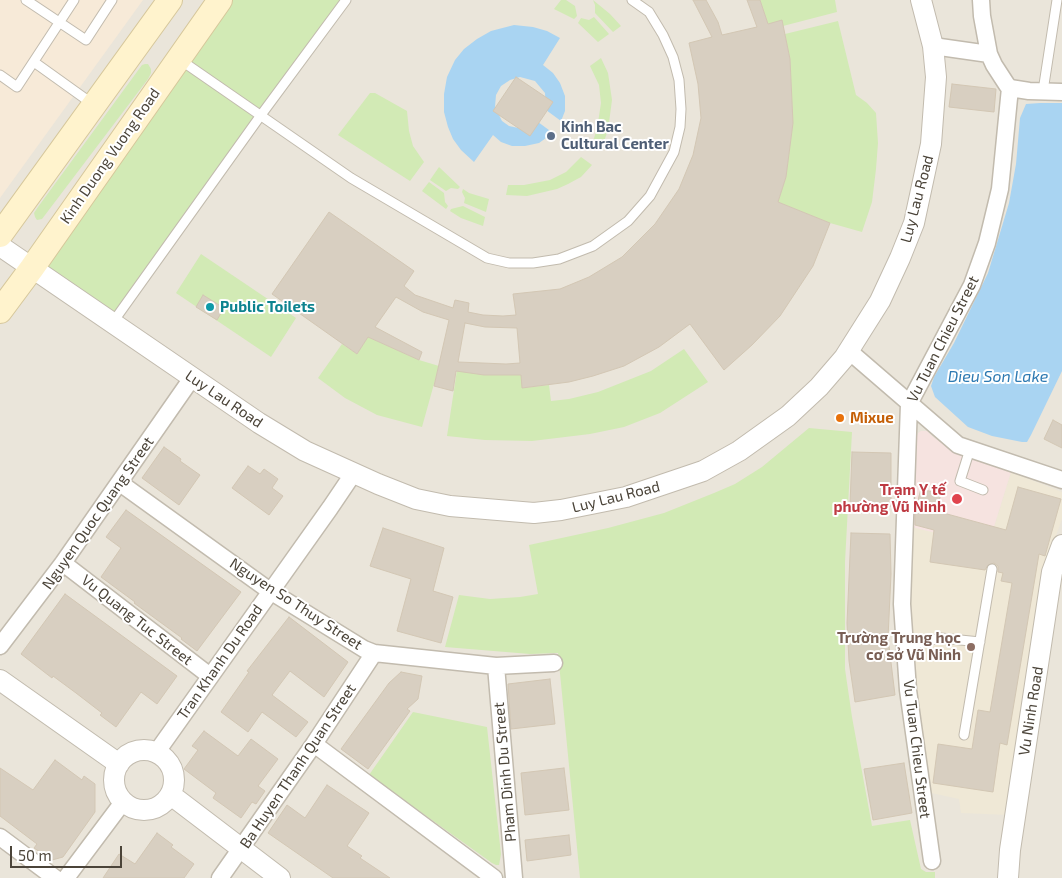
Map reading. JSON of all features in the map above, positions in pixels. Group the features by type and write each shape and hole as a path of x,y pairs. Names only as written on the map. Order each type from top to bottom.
{"main road":[{"path":"0,235 170,0"},
{"name":"Kinh Duong Vuong Road","path":"0,311 220,0"}],"street":[{"name":"Luy Lau Road","path":"0,246 192,378 282,437 305,451 353,474 416,499 450,506 534,513 561,510 626,497 703,471 739,451 788,416 819,387 849,350 880,301 914,223 931,144 936,76 933,46 921,0"},
{"path":"981,0 982,16 990,54 1003,80 1010,88 1062,92"},
{"path":"933,46 990,54"},
{"name":"Vu Tuan Chieu Street","path":"932,861 908,690 902,595 908,404 969,291 987,243 1000,189 1010,88"},
{"path":"849,350 908,404 958,444 1062,480"},
{"name":"Nguyen Quoc Quang Street","path":"0,646 63,563 192,378"},
{"name":"Tran Khanh Du Road","path":"156,753 353,474"},
{"name":"Nguyen So Thuy Street","path":"120,483 270,591 355,645 374,653 496,666 554,663"},
{"name":"Vu Ninh Road","path":"1008,878 1011,841 1052,572 1062,545"},
{"name":"Vu Quang Tuc Street","path":"63,563 210,676"},
{"name":"Ba Huyen Thanh Quan Street","path":"220,878 314,744 374,653"},
{"name":"Pham Dinh Du Street","path":"496,666 514,878"},
{"path":"0,680 119,764"},
{"path":"314,744 494,878"},
{"path":"144,750 156,753 164,758 172,769 174,782 170,795 161,806 147,811 133,809 123,802 116,792 114,783 115,773 119,764 126,756 144,750"},
{"path":"170,795 280,878"},
{"path":"66,878 123,802"},
{"path":"0,837 55,878"}],"lane":[{"path":"26,0 86,40 112,0"},
{"path":"0,76 17,87 74,0"},
{"path":"113,322 346,0"},
{"path":"179,59 352,178 487,258 504,263 532,263 567,256 603,240 628,221 650,196 674,152 680,127 681,110 679,80 673,57 663,34 649,12 632,0"},
{"path":"1044,91 1057,0"},
{"path":"34,62 94,105"},
{"path":"970,449 960,481 983,490"},
{"path":"964,735 992,569"},
{"path":"905,646 941,638 980,642"}],"shaded area":[{"path":"0,0 1062,0 1062,878 0,878"},
{"path":"0,0 143,0 0,198"},
{"name":"Trạm Y tế phường Vũ Ninh","path":"927,431 953,451 1011,472 988,546 908,526 916,440 918,433"},
{"name":"Trường Trung học cơ sở Vũ Ninh","path":"1011,472 1062,492 1062,519 1044,574 1022,701 1009,815 961,813 959,799 927,792 908,616 908,526 988,546"}],"green space":[{"path":"221,0 346,0 113,322 32,268"},
{"path":"561,0 566,0 575,6 577,16 574,19 554,9"},
{"path":"593,0 621,26 613,32 595,13"},
{"path":"760,0 835,0 837,12 783,26 782,21 768,24"},
{"path":"594,17 609,34 598,42 578,23 581,18 589,20"},
{"path":"838,21 856,95 876,113 878,143 876,169 872,202 862,232 830,223 778,202 786,177 793,123 790,59 785,34"},
{"path":"601,58 608,73 612,100 608,130 601,150 592,144 597,129 601,103 599,85 590,66"},
{"path":"148,64 151,69 148,79 42,219 37,220 34,213 38,207 142,65"},
{"path":"370,93 375,93 407,111 413,146 424,162 410,181 338,135"},
{"path":"581,157 592,165 581,177 568,184 557,189 527,196 506,195 508,185 524,185 550,180 566,172"},
{"path":"439,167 460,187 458,189 451,188 446,191 430,180"},
{"path":"429,182 444,193 445,202 448,206 446,209 422,191"},
{"path":"463,189 469,193 489,199 486,212 464,203"},
{"path":"463,206 485,217 483,226 461,218 450,211 451,209"},
{"path":"201,254 296,318 271,357 176,293"},
{"path":"368,337 419,360 439,366 422,427 377,415 345,398 318,378 342,344 357,354"},
{"path":"684,349 708,382 660,413 624,427 590,434 532,441 485,440 447,436 457,370 484,375 521,375 523,388 549,385 551,401 598,392 651,371"},
{"path":"809,428 852,432 845,562 845,669 872,826 910,820 921,869 926,872 935,872 935,878 580,878 558,653 530,654 445,647 459,595 490,599 538,594 529,545 608,528 664,513 714,493 735,484 762,467"},
{"path":"413,712 487,727 501,854 499,865 492,863 369,775"}],"water":[{"path":"514,25 533,27 547,31 560,38 543,65 553,73 560,83 565,96 565,111 561,121 546,110 545,93 535,81 520,77 510,80 501,86 496,95 495,107 502,121 509,126 523,129 538,122 553,133 539,143 525,146 512,146 501,142 493,135 474,162 461,150 453,139 448,127 444,112 444,94 447,77 455,60 464,49 491,31"},
{"name":"Dieu Son Lake","path":"1062,103 1062,371 1031,435 1027,442 1022,442 992,436 968,427 935,397 931,386 988,273 1009,203 1016,164 1020,118 1026,104"}],"building":[{"path":"693,0 706,0 718,22 722,35 757,27 747,0 760,0 768,24 782,20 790,59 793,123 786,177 778,202 830,223 813,266 780,316 724,370 690,324 659,347 624,366 593,376 569,382 522,388 521,375 484,375 456,371 453,391 434,386 449,320 423,312 396,297 375,327 422,352 419,360 368,337 357,354 272,294 329,212 414,271 404,286 415,295 453,308 455,300 469,303 468,312 483,315 516,315 513,294 560,289 589,277 622,257 655,224 679,189 693,155 701,118 698,84 689,43 712,37","holes":["465,323 485,327 517,328 520,363 458,362"]},
{"path":"516,77 553,102 530,136 493,111"},
{"path":"952,84 996,89 994,112 949,107"},
{"name":"Public Toilets","path":"203,295 224,308 217,320 196,307"},
{"path":"1053,420 1062,425 1062,448 1044,439"},
{"path":"164,447 200,475 179,505 142,478"},
{"path":"852,452 891,453 891,506 850,505"},
{"path":"248,466 260,474 264,469 278,479 272,488 283,496 269,515 232,488"},
{"path":"1018,487 1061,499 1045,556 1039,554 1007,745 1000,743 993,792 933,783 938,744 972,749 978,710 990,712 1012,583 1001,581 1003,573 998,572 998,566 994,563 988,565 985,570 930,562 934,530 915,525 915,511 921,489 941,494 936,511 1006,530"},
{"path":"126,510 241,592 197,651 101,577 121,548 106,537"},
{"path":"383,528 444,548 433,591 453,597 441,643 397,631 411,579 370,566"},
{"path":"851,533 890,534 891,574 888,638 895,695 855,702 849,661 847,623"},
{"path":"65,594 177,676 157,704 141,692 116,727 100,715 102,713 76,693 53,676 52,678 21,654"},
{"path":"289,617 348,662 324,697 290,671 272,695 308,722 296,737 262,712 248,732 221,712 249,672 247,671"},
{"path":"401,672 422,676 418,699 407,709 410,711 368,769 341,749 389,683"},
{"path":"550,679 555,724 511,729 508,684"},
{"path":"204,731 238,756 251,739 278,759 258,786 265,791 256,804 252,802 241,818 213,798 216,793 184,769 198,750 192,746"},
{"path":"55,760 82,780 84,776 95,784 95,812 63,857 52,860 34,848 37,844 0,816 0,768 33,790"},
{"path":"904,763 912,813 873,820 864,769"},
{"path":"564,768 569,810 525,815 521,773"},
{"path":"327,785 369,813 347,846 362,856 360,858 390,878 333,878 268,833 287,805 305,818"},
{"path":"157,833 173,845 171,847 194,864 184,878 103,878 119,854 135,864"},
{"path":"569,835 571,855 527,861 525,840"}],"place":[{"name":"Kinh Bac Cultural Center","path":"551,136"},
{"name":"Public Toilets","path":"210,307"},
{"name":"Mixue","path":"840,418"},
{"name":"Trạm Y tế phường Vũ Ninh","path":"957,499"},
{"name":"Trường Trung học cơ sở Vũ Ninh","path":"971,647"}]}
